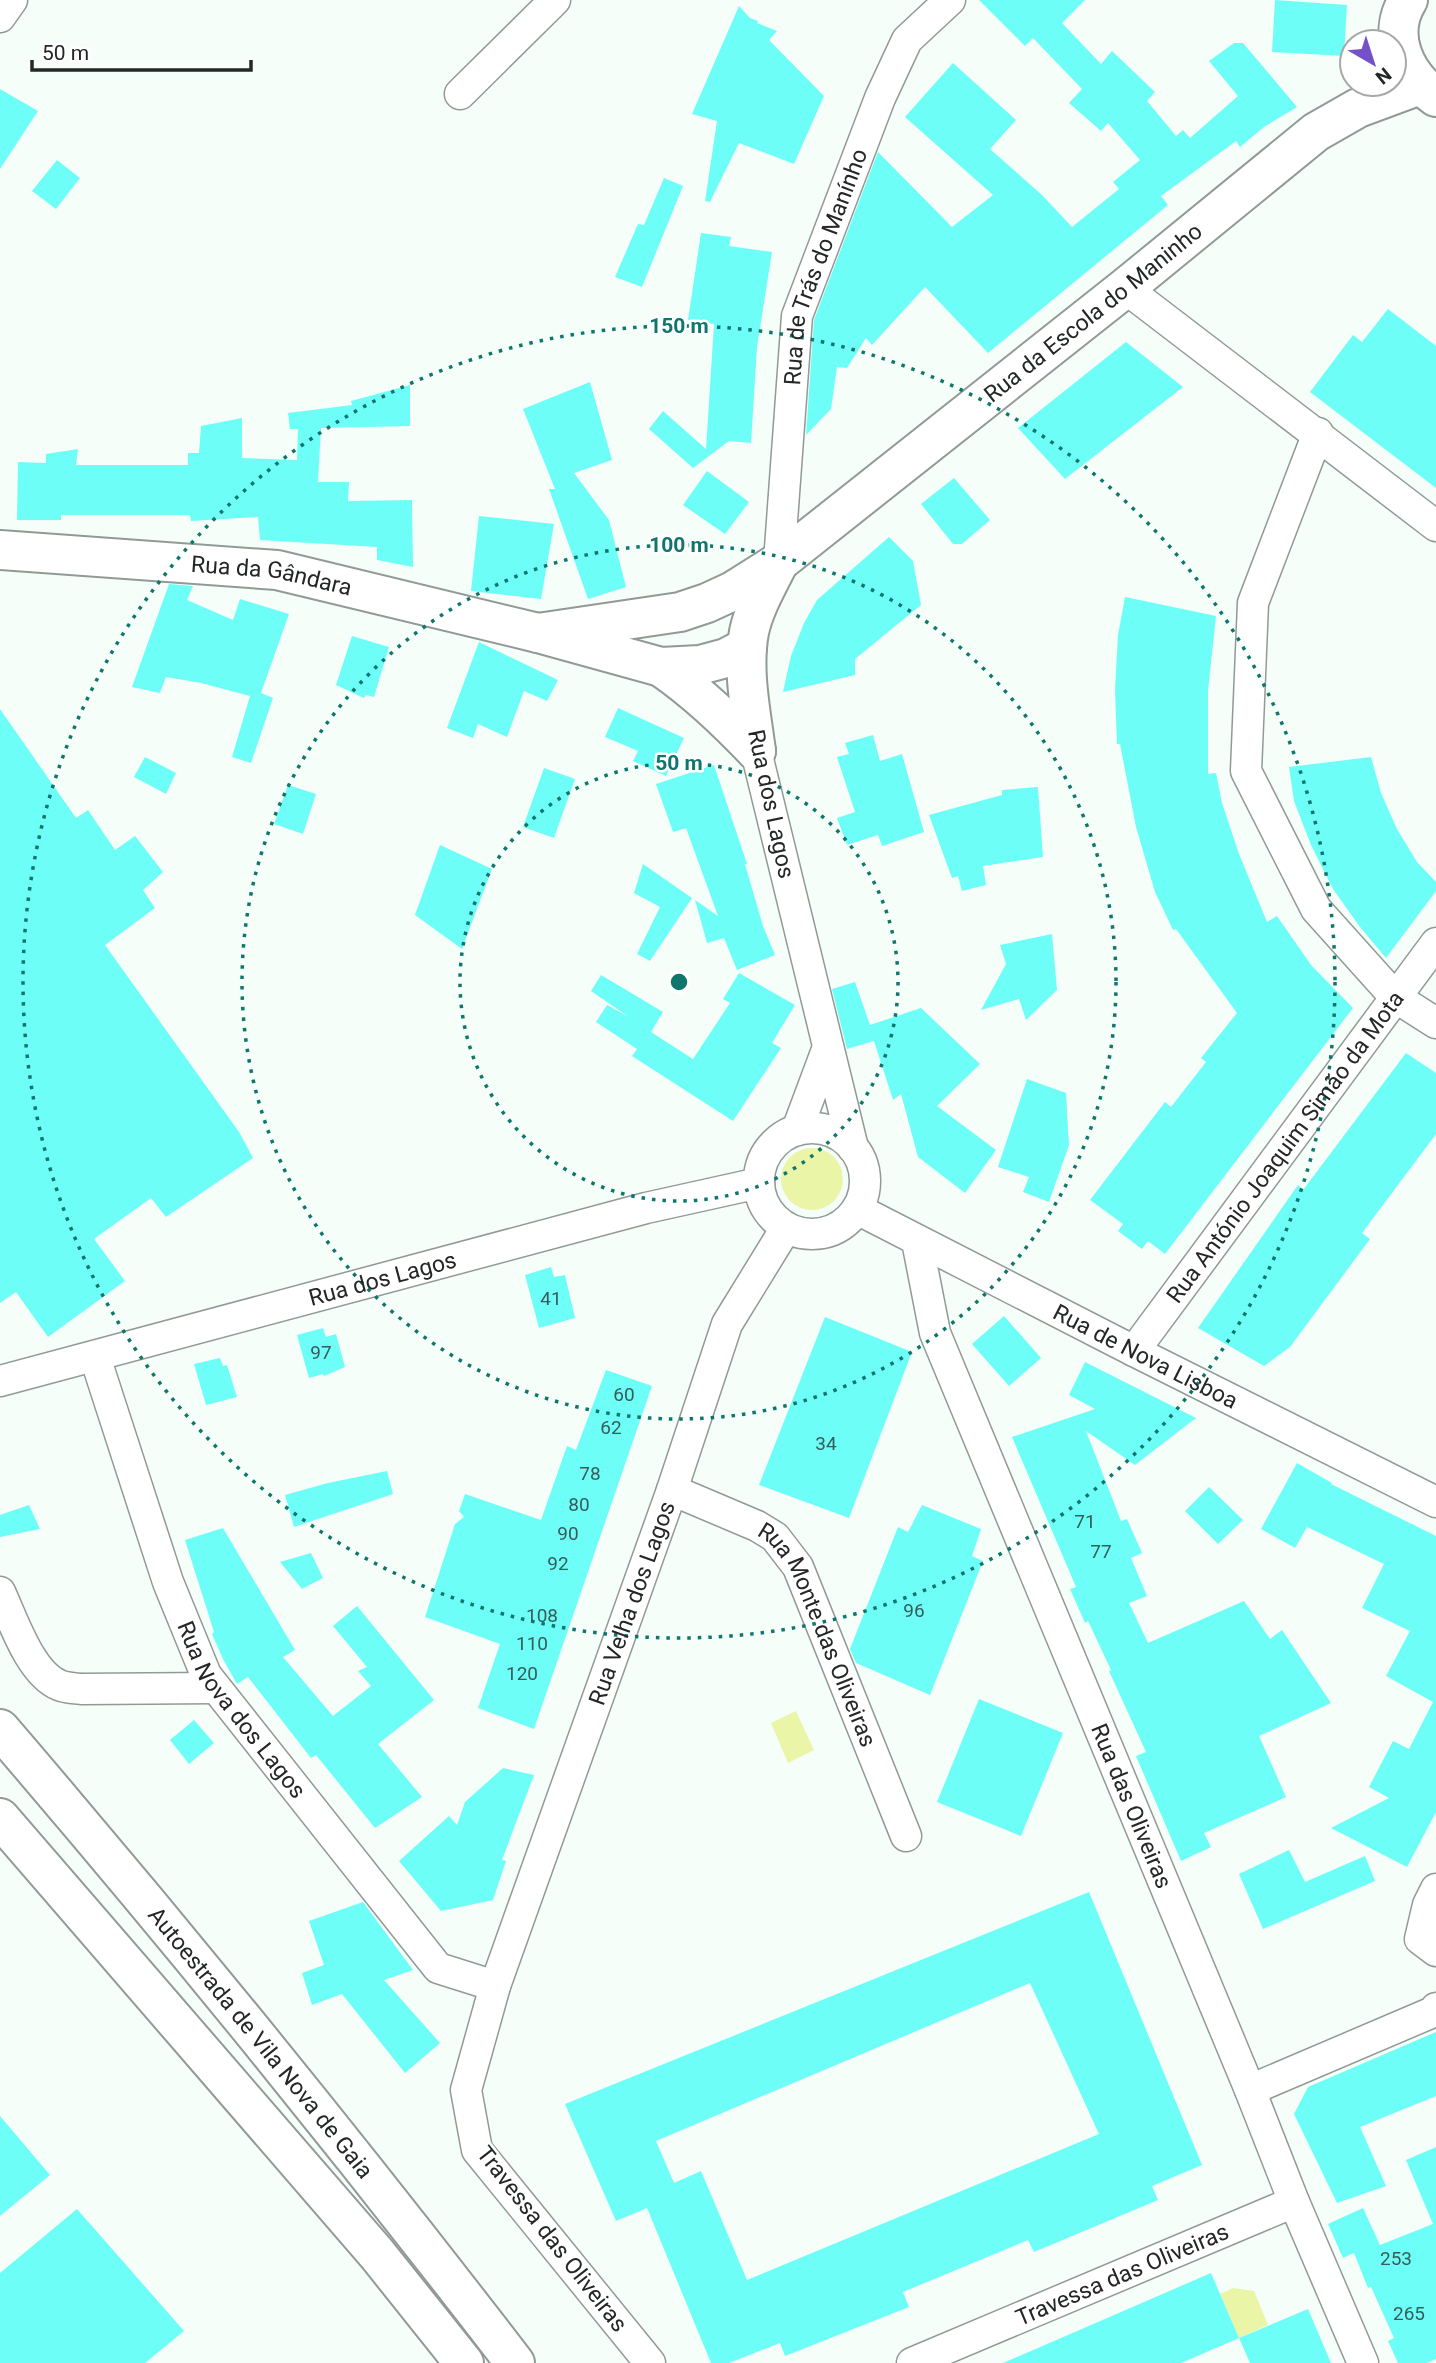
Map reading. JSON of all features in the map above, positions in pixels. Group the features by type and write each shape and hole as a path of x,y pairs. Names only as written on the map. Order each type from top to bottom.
{"main road":[{"path":"1408,0 1399,23 1399,40 1404,61 1428,91"},
{"name":"Rua da Escola do Maninho","path":"779,562 1125,288 1316,132 1358,108 1428,91"},
{"name":"Rua da Gândara","path":"0,550 277,570 538,633 661,667 700,665 726,658 747,647 721,624 680,612"},
{"name":"Rua da Gândara","path":"538,633 680,612 733,591 779,562"},
{"name":"Rua dos Lagos","path":"756,751 746,662 747,647 762,596 779,562"},
{"name":"Rua da Gândara","path":"661,667 692,688 716,709 756,751"},
{"path":"0,1699 136,1863 142,1894"},
{"name":"Autoestrada de Vila Nova de Gaia","path":"0,1729 142,1894 409,2225 515,2363"},
{"name":"Autoestrada de Vila Nova de Gaia","path":"0,1818 377,2254 464,2363"}],"street":[{"path":"0,17 12,0"},
{"path":"460,94 555,0"},
{"name":"Rua de Trás do Manínho","path":"779,562 797,316 880,98 907,40 950,0"},
{"path":"1125,288 1318,433 1436,526"},
{"path":"1318,433 1253,603 1246,771 1316,909 1395,997 1436,1023"},
{"name":"Rua dos Lagos","path":"756,751 828,1047"},
{"name":"Rua António Joaquim Simão da Mota","path":"1134,1351 1436,943"},
{"path":"797,1130 828,1047"},
{"path":"828,1047 853,1148 863,1166 865,1187 857,1209 845,1223 827,1232 806,1234 786,1228 770,1215 761,1197 758,1176 765,1156 778,1140 797,1130 817,1128 837,1135 853,1148"},
{"name":"Rua dos Lagos","path":"2,1379 95,1357 646,1208 759,1183"},
{"name":"Rua de Nova Lisboa","path":"857,1209 1436,1502"},
{"name":"Rua Velha dos Lagos","path":"495,1986 672,1490 727,1324 786,1228"},
{"name":"Rua das Oliveiras","path":"917,1241 935,1333 1250,2090 1294,2203 1363,2363"},
{"name":"Rua Nova dos Lagos","path":"95,1357 168,1582 206,1675 438,1968 495,1986"},
{"name":"Rua Monte das Oliveiras","path":"672,1490 757,1526 775,1537 797,1567 906,1836"},
{"path":"0,1592 26,1648 42,1673 60,1686 81,1689 216,1688"},
{"path":"1433,1901 1420,1939 1436,1951"},
{"name":"Travessa das Oliveiras","path":"495,1986 466,2090 477,2150 650,2363"},
{"path":"1250,2090 1433,2012 1436,2008"},
{"name":"Travessa das Oliveiras","path":"912,2363 1294,2203"}],"green space":[{"path":"812,1148 834,1157 843,1179 834,1201 812,1210 790,1201 781,1179 790,1157"},
{"path":"796,1711 814,1750 788,1763 771,1723"},
{"path":"1233,2288 1254,2291 1268,2325 1239,2338 1220,2294"}],"building":[{"path":"979,0 1085,0 1062,23 1101,64 1112,51 1155,92 1147,101 1176,136 1183,130 1190,138 1238,96 1209,61 1234,43 1243,43 1297,107 1264,127 1240,147 1236,141 1161,196 1168,205 988,353 925,287 872,345 866,338 847,368 837,367 831,409 806,435 814,320 878,152 952,227 993,195 905,117 953,63 1016,120 990,149 1042,195 1072,227 1119,189 1113,182 1140,160 1108,123 1101,131 1069,103 1082,89 1033,38 1025,46"},
{"path":"1275,0 1347,5 1346,28 1338,28 1338,56 1272,52"},
{"path":"739,6 750,18 758,21 757,23 777,31 769,40 824,96 794,164 739,143 710,202 705,201 717,121 692,114"},
{"path":"0,89 38,111 0,169"},
{"path":"57,160 80,178 56,209 32,191"},
{"path":"664,178 683,186 642,287 615,277 638,224 644,225"},
{"path":"701,233 731,237 729,246 772,252 757,347 751,443 729,441 693,468 649,429 663,411 706,449 714,324 688,320"},
{"path":"1388,309 1436,346 1436,488 1310,392 1353,335 1362,342"},
{"path":"1126,342 1183,387 1065,479 1018,428"},
{"path":"590,382 612,460 574,473 609,520 626,587 588,599 549,489 555,489 523,409"},
{"path":"410,385 410,426 321,428 318,482 349,482 348,501 412,500 413,567 377,560 377,547 260,540 258,517 191,521 190,515 61,515 61,520 17,520 18,462 46,463 46,454 78,449 76,465 188,465 188,453 199,453 201,426 242,418 242,458 297,460 298,429 290,429 288,413 352,405 351,401"},
{"path":"707,471 749,502 725,534 683,505"},
{"path":"954,478 990,520 962,544 953,544 921,504"},
{"path":"479,516 554,524 541,599 471,591"},
{"path":"889,537 913,561 921,605 855,659 855,675 783,692 791,656 804,623 817,600"},
{"path":"169,584 193,586 187,600 233,620 240,599 289,614 261,693 273,698 251,763 232,757 250,696 166,677 160,693 132,687"},
{"path":"1125,597 1216,616 1208,691 1208,774 1216,773 1222,803 1239,854 1267,922 1277,916 1311,965 1353,1008 1165,1254 1148,1241 1142,1249 1118,1231 1123,1224 1090,1200 1165,1102 1171,1107 1206,1062 1201,1058 1237,1013 1176,929 1173,930 1155,892 1136,827 1120,744 1117,744 1115,690 1118,635"},
{"path":"352,636 389,647 374,697 366,695 364,698 336,685"},
{"path":"479,642 558,680 547,701 524,691 507,737 478,724 473,738 447,728"},
{"path":"618,708 684,738 666,776 633,761 638,751 605,737"},
{"path":"0,709 76,818 88,810 115,850 135,836 163,872 143,890 155,908 105,945 239,1132 253,1158 166,1217 151,1198 94,1239 125,1281 48,1337 16,1292 0,1303"},
{"path":"873,735 880,761 902,754 924,832 882,846 878,835 847,845 837,818 855,812 837,757 849,754 845,743"},
{"path":"145,757 176,773 166,794 134,777"},
{"path":"1371,757 1381,793 1397,829 1417,862 1436,882 1436,891 1386,958 1333,889 1311,845 1294,801 1289,767"},
{"path":"714,765 747,864 763,926 775,955 737,970 724,938 707,943 695,900 718,916 686,828 673,832 656,784"},
{"path":"544,768 575,779 554,838 523,827"},
{"path":"288,785 316,794 303,834 274,824"},
{"path":"1038,787 1043,857 983,866 986,885 962,891 958,876 952,878 929,815 1002,795 1002,790"},
{"path":"440,845 492,869 462,949 415,915"},
{"path":"643,864 692,898 650,961 637,954 660,907 634,893"},
{"path":"1052,934 1057,990 1026,1020 1019,999 981,1010 1006,964 1000,945"},
{"path":"739,973 795,1005 772,1043 781,1048 733,1121 632,1056 637,1049 596,1022 607,1005 629,1017 591,991 601,975 663,1012 651,1032 693,1059 730,1003 723,999"},
{"path":"855,982 870,1025 921,1008 980,1064 937,1106 996,1150 965,1193 918,1157 901,1094 893,1100 874,1041 847,1049 832,989"},
{"path":"1406,1053 1436,1073 1436,1134 1362,1233 1370,1239 1290,1347 1264,1366 1198,1328 1298,1185 1303,1190"},
{"path":"1027,1079 1066,1093 1069,1145 1049,1202 1023,1192 1029,1177 998,1167"},
{"path":"551,1267 554,1277 565,1275 575,1318 539,1328 525,1275"},
{"path":"1004,1316 1041,1358 1009,1386 972,1344"},
{"path":"825,1317 912,1352 849,1518 759,1485"},
{"path":"323,1328 326,1337 336,1334 345,1367 324,1376 323,1374 309,1378 297,1335"},
{"path":"220,1358 223,1366 227,1365 237,1397 206,1405 194,1364"},
{"path":"1085,1362 1196,1418 1135,1465 1086,1431 1121,1521 1127,1519 1142,1553 1131,1558 1147,1596 1129,1603 1148,1643 1244,1601 1270,1639 1282,1630 1331,1703 1259,1736 1286,1797 1204,1833 1211,1847 1181,1861 1136,1756 1146,1752 1109,1671 1111,1670 1070,1589 1076,1587 1012,1437 1095,1409 1069,1395"},
{"path":"606,1370 652,1386 534,1729 478,1708 500,1644 425,1617 455,1524 464,1517 459,1511 465,1494 541,1520 567,1446 576,1450"},
{"path":"1297,1463 1331,1484 1436,1536 1436,1812 1407,1867 1331,1828 1389,1798 1369,1787 1393,1741 1409,1749 1433,1702 1386,1676 1410,1631 1362,1608 1384,1564 1307,1527 1295,1548 1261,1529"},
{"path":"387,1471 393,1494 294,1527 285,1495"},
{"path":"1209,1487 1243,1520 1218,1544 1185,1511"},
{"path":"29,1505 40,1529 0,1537 0,1515"},
{"path":"922,1505 981,1529 972,1556 983,1561 930,1695 856,1663 850,1649 898,1527 908,1532"},
{"path":"223,1528 295,1650 283,1657 333,1716 371,1686 358,1671 367,1667 333,1626 357,1606 434,1700 378,1744 422,1797 375,1828 316,1755 311,1758 248,1677 237,1684 223,1659 212,1634 214,1632 185,1540"},
{"path":"311,1553 323,1578 302,1589 280,1562"},
{"path":"979,1699 1063,1733 1021,1836 937,1802"},
{"path":"194,1720 214,1743 189,1764 170,1740"},
{"path":"503,1768 534,1775 502,1860 506,1861 493,1900 441,1911 399,1861 449,1816 457,1825 465,1802"},
{"path":"1289,1850 1305,1882 1365,1856 1375,1881 1263,1929 1239,1874"},
{"path":"1089,1892 1202,2165 1152,2186 1158,2200 1034,2252 1028,2240 903,2292 909,2307 785,2356 780,2343 729,2363 711,2363 647,2208 616,2221 565,2104","holes":["1030,1983 1099,2134 747,2280 701,2171 674,2183 656,2141"]},
{"path":"363,1902 413,1970 384,1980 440,2043 405,2073 342,1994 312,2005 302,1973 324,1965 309,1921"},
{"path":"1436,2032 1436,2096 1360,2127 1386,2186 1337,2203 1294,2114 1308,2087"},
{"path":"0,2116 50,2175 0,2216"},
{"path":"1436,2147 1436,2359 1427,2363 1398,2363 1388,2341 1394,2338 1371,2287 1368,2288 1354,2253 1343,2258 1328,2224 1363,2208 1380,2245 1433,2224 1406,2160"},
{"path":"77,2209 184,2331 145,2363 0,2363 0,2273"},
{"path":"1211,2273 1239,2338 1181,2363 1003,2363"},
{"path":"1308,2309 1331,2363 1250,2363 1239,2338"}]}
